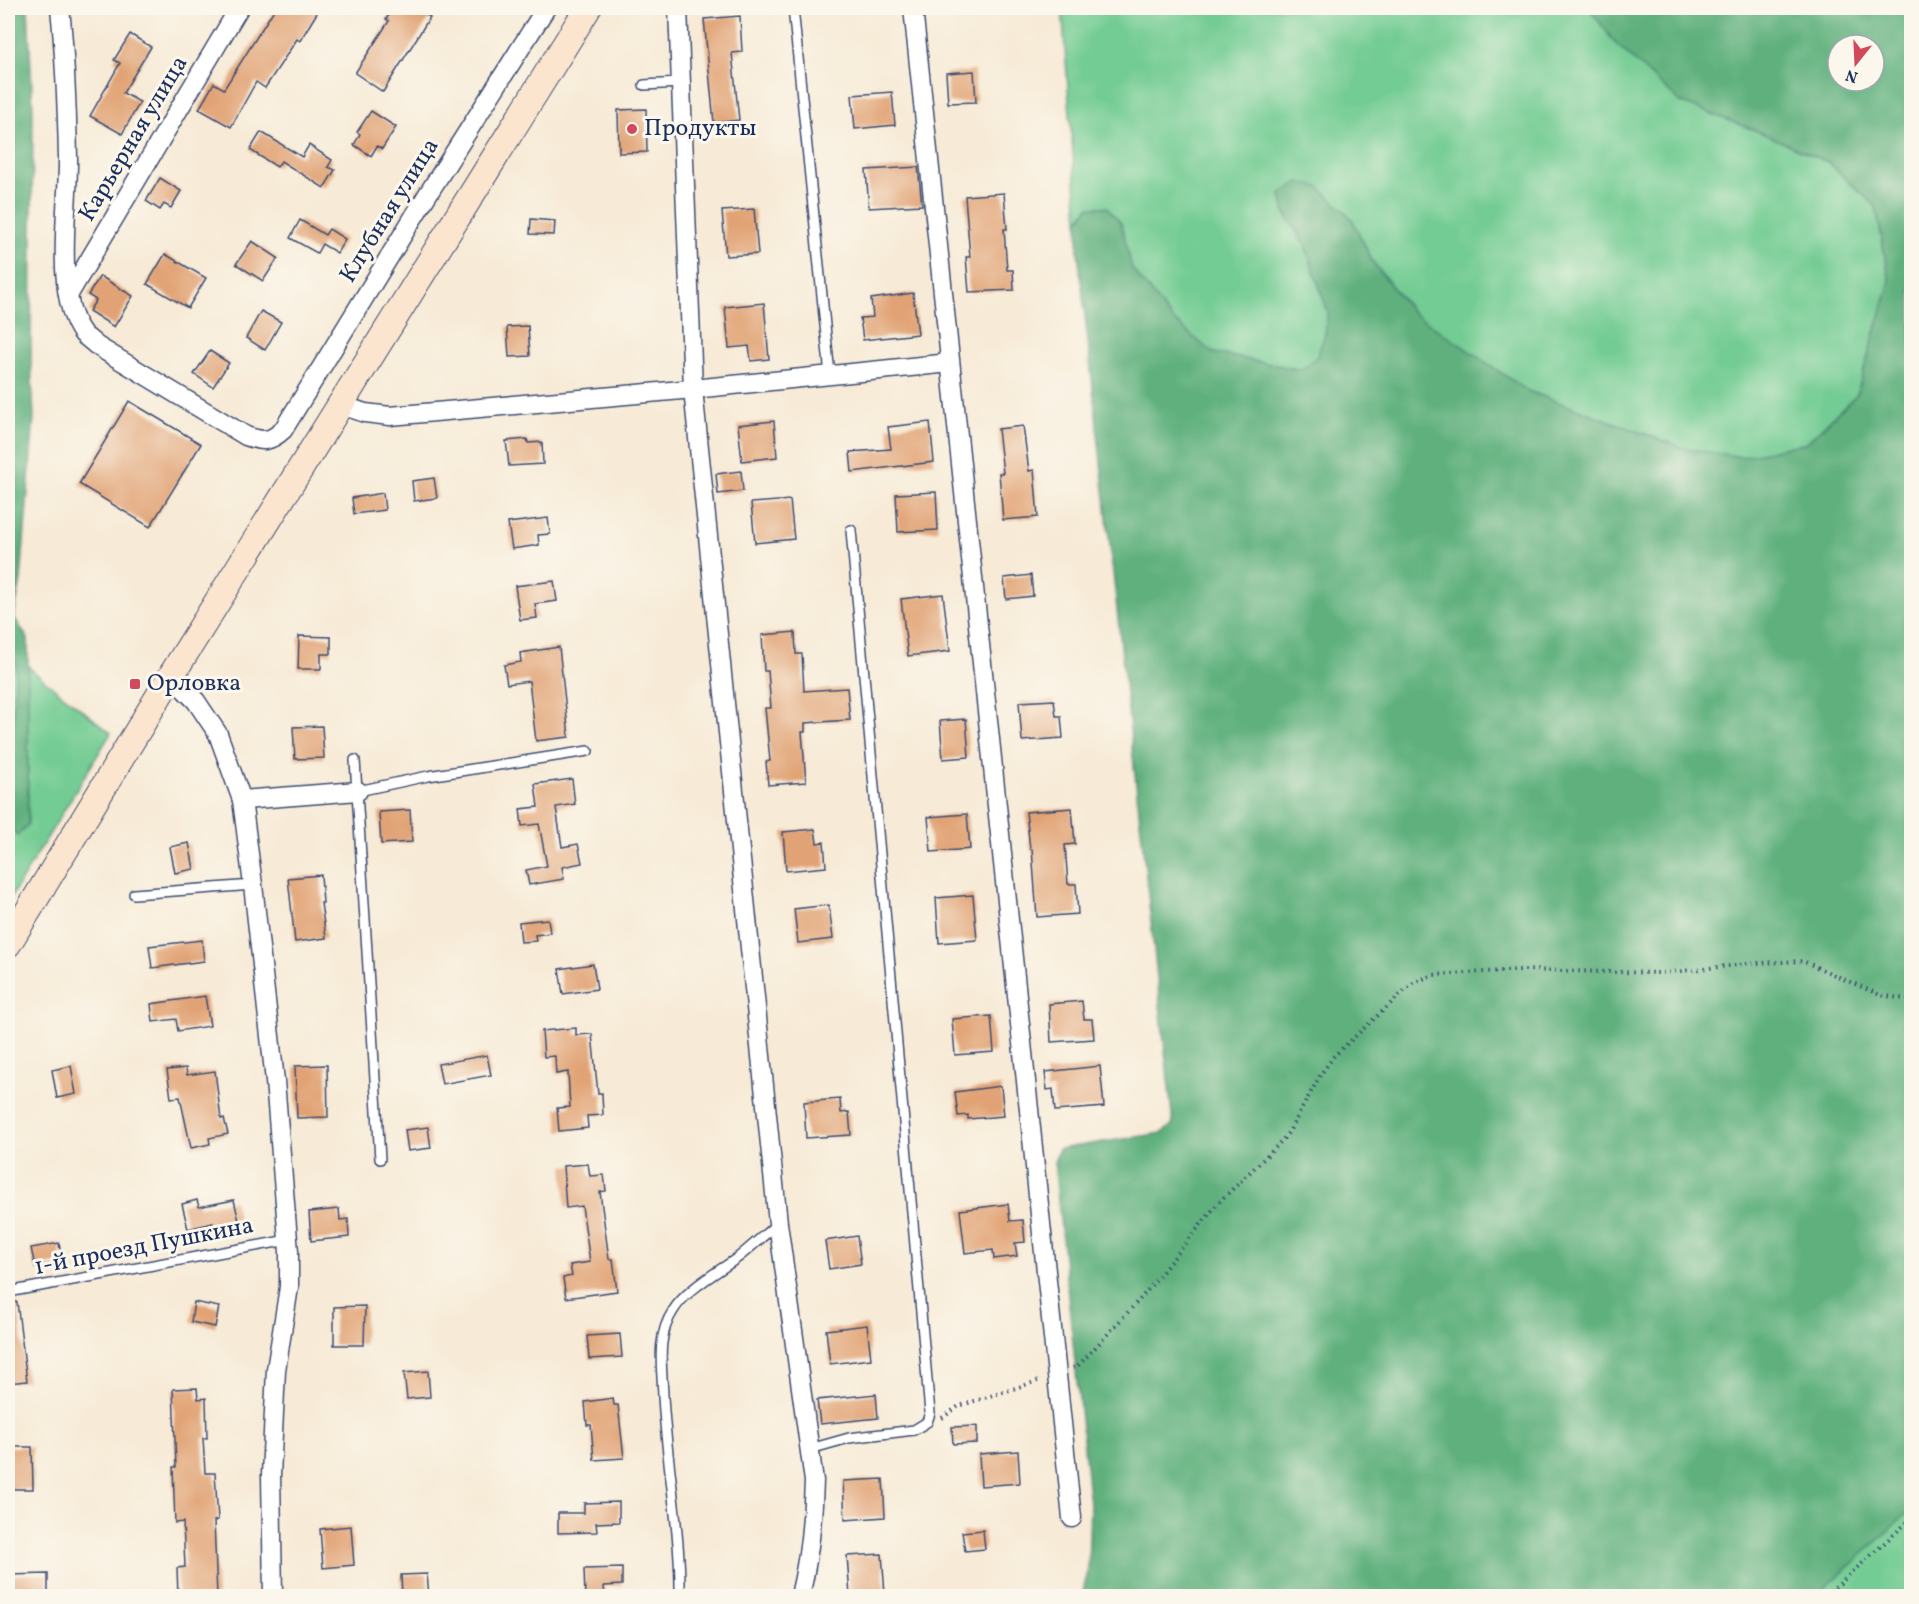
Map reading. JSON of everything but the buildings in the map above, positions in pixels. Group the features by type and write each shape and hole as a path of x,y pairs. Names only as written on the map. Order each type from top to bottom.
{"main road":[{"path":"8,942 171,676 588,8"}],"street":[{"path":"60,8 64,42 68,161 64,259 69,294"},
{"name":"Карьерная улица","path":"69,294 239,8"},
{"name":"Клубная улица","path":"69,294 74,315 83,333 97,346 246,436 262,441 273,439 283,430 426,197 546,8"},
{"path":"678,8 693,389 778,1223 814,1481 813,1515 800,1596"},
{"path":"913,8 1072,1518"},
{"path":"341,405 365,413 390,416 950,363"},
{"path":"171,676 196,701 218,734 242,800 275,1081 288,1240 289,1287 276,1370 271,1475 273,1596"},
{"path":"242,800 358,791"}],"lane":[{"path":"793,8 830,375"},
{"path":"644,85 680,83"},
{"path":"810,1449 849,1438 914,1430 927,1422 930,1413 851,530"},
{"path":"358,791 428,776 588,751"},
{"path":"355,760 380,1159"},
{"path":"134,894 253,885"},
{"path":"680,1596 680,1574 665,1440 661,1344 664,1327 674,1308 691,1291 743,1253 778,1223"},
{"name":"1-й проезд Пушкина","path":"8,1292 288,1240"}],"path":[{"path":"914,1430 930,1425 959,1406 1056,1376 1077,1367 1142,1297 1219,1202 1277,1146 1288,1132 1321,1074 1334,1056 1413,982 1433,975 1520,970 1662,973 1758,963 1803,961 1880,995 1911,1000"},
{"path":"1826,1596 1911,1518"}],"green space":[{"path":"8,8 28,8 33,110 31,363 34,417 21,579 14,617 28,639 28,825 17,836 8,821 16,664 8,652"},
{"path":"1062,8 1474,8 1484,12 1507,8 1589,8 1615,43 1762,133 1828,162 1876,207 1890,282 1857,394 1806,443 1742,457 1683,448 1528,391 1412,312 1372,261 1352,219 1285,213 1305,245 1328,312 1325,335 1316,359 1301,370 1213,353 1172,320 1132,269 1121,223 1089,207 1078,221"},
{"path":"1589,8 1911,8 1911,1510 1816,1596 1082,1596 1088,1571 1090,1505 1054,1162 1059,1149 1162,1133 1173,1124 1078,251 1078,221 1089,207 1107,207 1121,223 1132,269 1173,320 1213,353 1300,370 1316,358 1325,335 1328,312 1305,245 1285,213 1281,194 1299,182 1319,187 1352,219 1372,261 1412,312 1528,391 1683,448 1742,457 1806,443 1857,394 1890,282 1876,207 1828,162 1762,133 1680,102 1615,43"},
{"path":"8,646 34,672 111,733 8,902"},
{"path":"1911,1510 1911,1596 1816,1596"}],"place":[{"name":"Продукты","path":"632,129"},
{"name":"Орловка","path":"135,684"}]}
